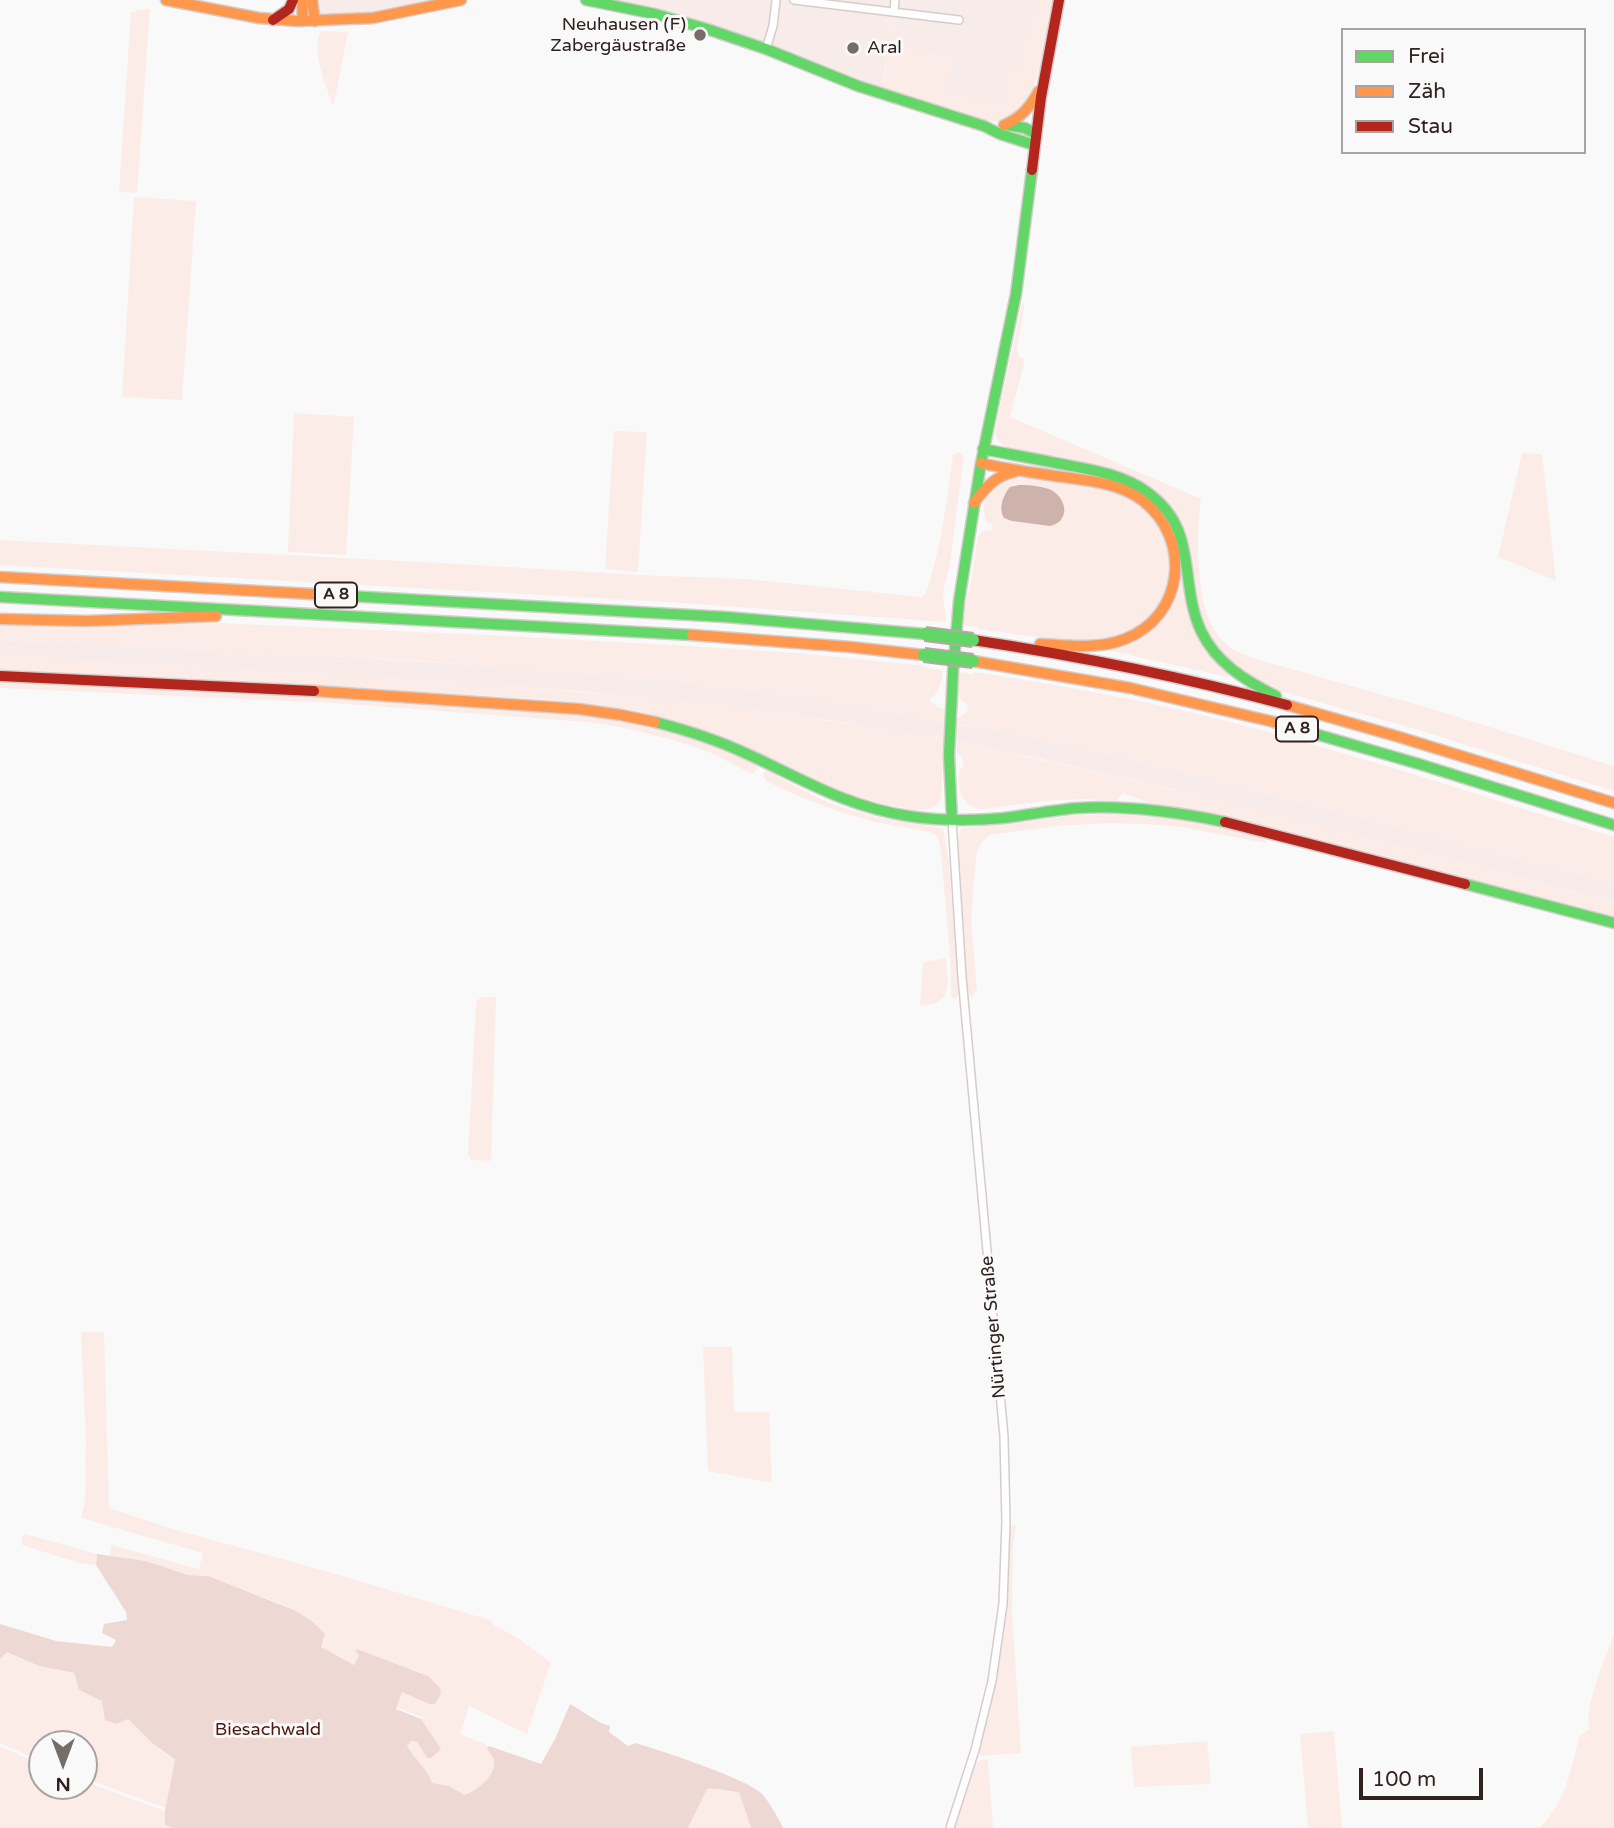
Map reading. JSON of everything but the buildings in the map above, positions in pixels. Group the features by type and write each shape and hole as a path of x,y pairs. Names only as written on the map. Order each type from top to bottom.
{"main road":[{"path":"166,0 273,20 309,21 373,18 461,0"},
{"path":"273,20 289,9 293,0"},
{"path":"302,0 309,21"},
{"path":"309,21 312,0"},
{"path":"586,0 668,18 766,49 858,86 984,126 1000,134 1035,139"},
{"path":"952,820 949,759 959,601 981,463 1016,294 1043,84 1059,0"},
{"path":"1004,125 1028,110 1043,84"},
{"path":"984,126 1025,128 1035,139"},
{"path":"984,449 1110,475 1136,485 1158,500 1170,513 1182,536 1194,609 1201,631 1209,644 1222,661 1245,680 1304,709"},
{"path":"981,463 1108,486 1143,500 1160,516 1171,534 1177,557 1177,577 1170,600 1148,627 1128,639 1103,645 1005,645"},
{"path":"974,503 995,478 1004,473 1021,471"},
{"name":"A 8","path":"0,577 712,616 836,625 973,640 1138,669 1304,709 1614,803"},
{"name":"A 8","path":"0,597 737,638 973,661 1091,680 1233,712 1352,744 1614,825"},
{"path":"0,619 112,621 262,612"},
{"path":"0,676 347,692 616,714 653,721 700,735 754,757 829,795 905,816 952,820 1088,808 1159,811 1198,816 1614,923"}],"street":[{"path":"766,49 773,26 776,0"},
{"path":"794,0 959,20"},
{"path":"894,12 895,0"},
{"name":"Nürtinger Straße","path":"950,1828 973,1758 992,1681 1003,1604 1006,1535 1004,1437 964,1009 952,820"}],"shaded area":[{"path":"302,0 461,0 310,21"},
{"path":"586,0 1042,0 1019,114 944,105 950,61 887,54 882,91 766,49"},
{"path":"1037,0 1056,0 1043,57 1029,103 1005,123 983,120 958,110 944,109 883,90 887,56 879,55 890,19 895,20 893,48 950,56 947,94 1003,105 1008,70 1018,71 1023,35 1030,36"},
{"path":"150,8 137,193 119,192 131,12"},
{"path":"322,31 348,32 334,104 318,56 318,38"},
{"path":"134,197 196,201 182,400 122,397"},
{"path":"1023,300 1017,350 1019,356 1025,360 1010,417 1201,499 1198,554 1202,594 1214,629 1228,646 1263,661 1426,707 1614,766 1614,791 1412,728 1266,687 1222,655 1202,623 1176,515 1008,448 998,439 996,425"},
{"path":"294,413 354,417 346,555 288,552"},
{"path":"614,431 647,432 638,572 605,569"},
{"path":"959,452 963,456 963,463 950,563 943,593 946,622 668,602 0,565 0,540 746,579 921,597 926,593 936,559 953,455"},
{"path":"1522,453 1542,454 1556,581 1498,557"},
{"path":"1018,476 1096,487 1131,498 1156,518 1172,553 1167,595 1149,621 1116,639 1063,641 960,624 970,588 978,537 982,531 992,530 992,524 987,522 984,512 986,496 995,484"},
{"path":"1010,487 1041,487 1058,495 1064,505 1061,520 1050,526 1004,518 1001,510 1003,498"},
{"path":"1181,573 1185,573 1188,596 1229,673 1228,677 1111,651 1111,648 1144,634"},
{"path":"197,622 687,646 797,653 926,666 943,670 938,690 930,698 930,702 947,709 946,723 781,693 649,678 240,650 179,649 168,646 167,649 149,648 148,645 117,646 54,640 0,640 0,623"},
{"path":"0,640 54,640 141,647 149,645 179,649 240,650 508,667 649,678 831,701 973,728 974,725 1105,752 1292,799 1614,882 1614,902 1172,789 925,734 922,737 829,720 577,691 0,657"},
{"path":"0,657 545,689 707,705 922,737 924,734 944,738 941,798 934,806 918,810 868,800 824,785 749,749 701,730 611,707 554,700 330,686 0,670"},
{"path":"958,672 974,672 1072,688 1234,723 1377,763 1614,837 1614,882 1154,764 974,725 973,728 956,724 956,719 967,712 968,705 958,697"},
{"path":"0,681 277,693 597,716 685,735 744,758 758,768 751,773 711,753 681,743 634,730 587,722 333,703 0,688"},
{"path":"957,740 973,746 1215,800 1614,902 1614,918 1243,821 1157,806 1123,793 1116,801 1067,800 974,808 965,800 960,790 958,779 964,765 963,758 957,753"},
{"path":"766,770 818,798 844,808 883,819 943,828 949,862 959,994 956,998 951,996 951,968 938,837 930,832 840,812 798,796 766,781 763,775"},
{"path":"1110,814 1181,819 1267,837 1266,843 1181,827 1108,823 1055,826 989,835 977,852 971,922 977,989 972,997 969,995 957,866 961,828"},
{"path":"946,958 948,983 944,997 936,1003 920,1006 923,962"},
{"path":"482,997 496,997 491,1161 471,1160 468,1154 476,1006 477,1000"},
{"path":"81,1332 104,1332 109,1508 176,1530 490,1620 551,1663 527,1734 469,1706 460,1734 489,1746 494,1762 493,1771 482,1784 464,1795 449,1786 432,1783 407,1746 411,1741 417,1742 427,1758 440,1749 422,1717 396,1707 402,1692 429,1704 421,1672 359,1655 354,1665 321,1647 312,1621 294,1610 201,1575 188,1575 146,1561 110,1556 111,1545 199,1569 203,1553 81,1518 85,1501 86,1440"},
{"path":"703,1347 732,1347 734,1412 769,1412 772,1483 708,1471"},
{"path":"1016,1525 1012,1613 1021,1753 981,1756 979,1752 1002,1641 1008,1586 1010,1528"},
{"path":"25,1534 97,1554 96,1565 79,1563 22,1545 22,1537"},
{"path":"1614,1634 1614,1828 1539,1828 1561,1798 1579,1738 1590,1729 1592,1695"},
{"path":"6,1651 39,1666 74,1673 79,1690 102,1700 175,1759 166,1808 98,1783 98,1730 28,1730 28,1756 0,1743 0,1659"},
{"path":"1334,1731 1342,1828 1308,1828 1300,1734"},
{"path":"1207,1741 1211,1784 1134,1787 1131,1747"},
{"path":"0,1746 28,1759 28,1800 98,1800 98,1786 165,1811 165,1825 173,1828 0,1828"},
{"path":"980,1760 988,1760 993,1828 954,1828 975,1764"},
{"path":"716,1787 739,1792 751,1828 688,1828 707,1789"}],"green space":[{"name":"Biesachwald","path":"97,1554 146,1561 188,1575 208,1576 294,1610 312,1621 325,1634 321,1647 354,1665 359,1655 355,1651 357,1649 428,1676 440,1688 441,1694 435,1704 402,1692 396,1709 421,1719 441,1749 431,1758 427,1758 417,1742 411,1741 407,1746 432,1783 449,1786 464,1795 473,1791 487,1780 493,1771 494,1761 487,1749 489,1746 541,1764 570,1704 610,1726 609,1732 628,1746 635,1743 663,1752 723,1773 754,1788 763,1795 783,1828 751,1828 739,1792 711,1789 707,1789 688,1828 173,1828 165,1825 175,1759 152,1743 128,1719 117,1724 105,1720 102,1701 79,1690 74,1673 39,1666 7,1652 0,1659 0,1624 56,1641 112,1647 116,1640 102,1633 104,1624 127,1620 126,1612 96,1565"}],"traffic: fast":[{"path":"586,0 655,14 707,29 766,49 858,86 984,126 1034,145"},
{"path":"1006,125 1025,128 1036,134"},
{"path":"952,820 949,755 959,601 981,463 1016,294 1032,170"},
{"path":"983,449 1103,473 1126,480 1147,492 1164,507 1175,523 1185,557 1194,612 1207,642 1233,670 1276,696"},
{"path":"312,594 726,617 925,634"},
{"path":"0,597 692,635"},
{"path":"925,634 973,640"},
{"path":"924,655 973,661"},
{"path":"655,722 723,744 844,799 908,816 980,820 1078,808 1133,808 1225,822"},
{"path":"1274,722 1614,825"},
{"path":"1465,884 1614,923"}],"traffic: slow":[{"path":"166,0 259,18 297,21 373,18 461,0"},
{"path":"302,0 303,21"},
{"path":"312,0 315,21"},
{"path":"1004,125 1024,111 1039,91"},
{"path":"981,463 1122,489 1142,500 1158,516 1169,535 1175,575 1170,595 1160,613 1145,628 1125,639 1104,645 1040,644"},
{"path":"974,503 991,483 1014,472"},
{"path":"0,577 312,594"},
{"path":"0,619 87,621 216,616"},
{"path":"692,635 924,655"},
{"path":"973,661 1130,688 1274,722"},
{"path":"314,691 579,709 655,722"},
{"path":"1287,705 1614,803"}],"traffic: jam":[{"path":"273,20 289,9 293,0"},
{"path":"1032,170 1041,97 1059,0"},
{"path":"973,640 1131,668 1287,705"},
{"path":"0,676 314,691"},
{"path":"1225,822 1465,884"}],"place":[{"name":"Neuhausen (F) Zabergäustraße","path":"700,35"},
{"name":"Aral","path":"853,48"}]}
